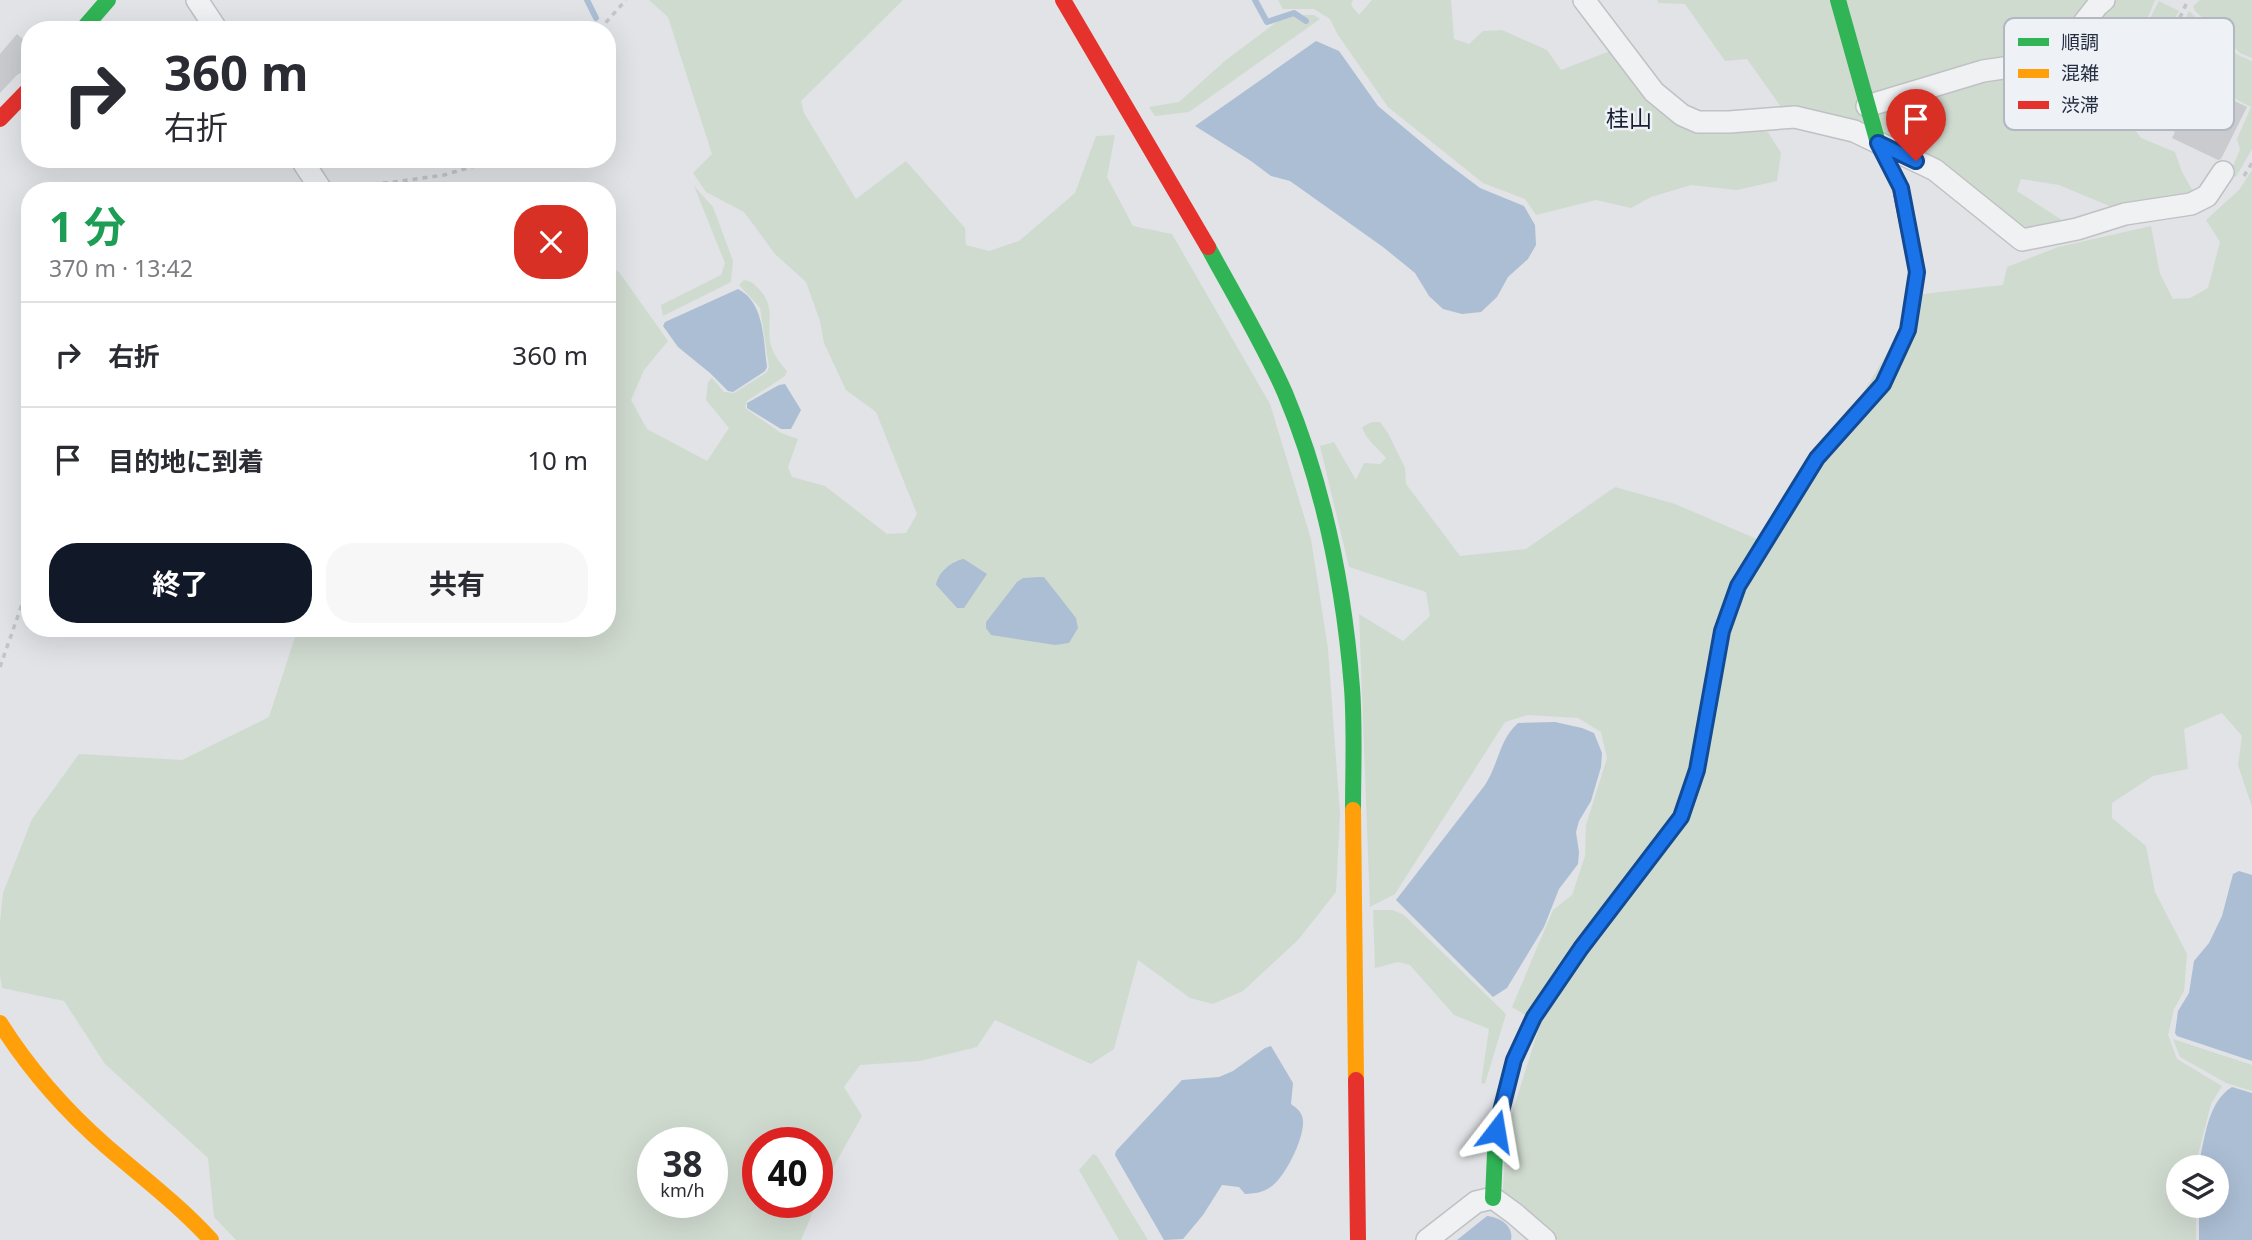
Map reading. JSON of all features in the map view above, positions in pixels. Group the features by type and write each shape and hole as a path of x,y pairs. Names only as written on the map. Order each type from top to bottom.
{"street":[{"path":"90,21 108,0"},
{"path":"197,0 211,21"},
{"path":"1063,0 1192,217 1269,357 1306,450 1329,532 1345,618 1352,690 1358,1240"},
{"path":"1584,0 1654,92 1682,115 1698,122 1795,117 1854,131 1935,170 2022,240 2077,229 2125,214 2191,204 2207,196 2223,172"},
{"path":"1493,1198 1496,1131 1514,1060 1534,1017 1581,948 1681,817 1697,770 1722,631 1738,586 1817,458 1883,384 1908,330 1917,272 1901,188 1878,143 1838,0"},
{"path":"2088,18 2104,0"},
{"path":"1867,106 1983,71 2004,68"},
{"path":"0,119 21,98"},
{"path":"310,168 322,182"},
{"path":"0,1023 13,1045 53,1093 104,1144 179,1205 211,1240"},
{"path":"1427,1240 1476,1202 1493,1198 1545,1240"}],"path":[{"path":"607,21 626,0"},
{"path":"2180,18 2189,0"},
{"path":"400,182 467,168"},
{"path":"0,667 21,607"}],"shaded area":[{"path":"649,0 903,0 801,101 804,113 856,199 906,161 965,228 966,245 989,251 1019,241 1075,193 1096,136 1115,135 1107,177 1133,226 1172,234 1270,404 1311,539 1328,649 1340,814 1336,892 1298,940 1243,991 1213,1004 1190,998 1138,960 1114,1049 1091,1064 995,1020 977,1047 920,1061 860,1065 844,1087 862,1116 833,1168 833,1127 742,1127 742,1218 811,1218 801,1240 236,1240 214,1217 208,1158 105,1064 64,1001 2,988 0,923 3,893 32,819 79,754 182,760 269,717 295,637 616,637 616,270 668,341 644,370 631,400 647,429 707,461 729,428 706,400 708,382 712,378 724,392 734,393 767,372 769,367 760,308 739,285 744,280 748,281 758,288 767,301 771,346 787,371 785,376 747,401 745,408 781,433 798,439 788,467 792,477 825,486 887,534 906,533 917,514 876,412 846,390 824,343 820,321 806,282 775,254 744,212 706,192 693,173 712,154 668,17","holes":["956,560 957,608 936,585 937,579"]},
{"path":"1278,0 1353,0 1351,5 1359,15 1372,0 1451,0 1454,39 1469,44 1483,31 1502,30 1547,50 1561,70 1610,51 1678,121 1712,133 1740,128 1768,132 1781,153 1777,181 1737,190 1691,185 1651,197 1631,208 1596,200 1536,215 1525,199 1483,183 1388,107 1338,35 1330,19 1314,9 1283,9"},
{"path":"1657,0 2155,0 2148,18 2004,18 2004,130 2135,130 2141,138 2175,152 2194,193 2112,207 2059,185 2021,179 2017,191 2065,222 2041,230 2015,227 1883,135 1828,113 1781,107 1747,59 1725,61 1685,4 1659,3"},
{"path":"2200,0 2252,0 2252,58 2234,47 2234,18 2202,18 2193,6"},
{"path":"2159,1 2179,11 2175,18 2150,18"},
{"path":"2189,11 2197,18 2186,18"},
{"path":"1286,15 1314,15 1320,19 1189,112 1155,116 1149,107 1179,102 1226,60"},
{"path":"2234,51 2252,61 2252,149 2236,177 2230,174 2240,149 2237,139 2251,107 2234,98"},
{"path":"2252,170 2252,807 2238,765 2242,736 2222,713 2184,729 2188,769 2153,776 2112,803 2112,818 2146,846 2155,892 2187,954 2184,991 2174,1009 2168,1035 2177,1059 2222,1086 2211,1104 2198,1155 2166,1155 2166,1218 2196,1218 2196,1240 1558,1240 1503,1192 1505,1136 1540,1024 1512,1007 1553,910 1572,895 1585,856 1586,825 1607,758 1601,732 1578,718 1528,715 1505,722 1395,894 1370,907 1359,614 1403,641 1430,616 1426,592 1349,567 1320,446 1334,442 1356,480 1364,463 1380,464 1386,458 1369,440 1362,427 1372,422 1380,422 1405,468 1406,484 1460,556 1526,549 1615,487 1675,504 1771,545 1923,294 2003,285 2007,267 2058,247 2151,226 2160,274 2173,299 2190,298 2208,288 2220,242 2206,220 2239,190"},
{"path":"694,186 713,207 733,261 731,282 663,316 661,305 721,275 725,263"},
{"path":"1373,910 1393,910 1404,915 1506,1014 1485,1084 1481,1083 1489,1029 1454,1015 1410,965 1398,962 1375,968"},
{"path":"2173,1039 2252,1065 2252,1091 2226,1083 2180,1057"},
{"path":"1093,1154 1097,1156 1148,1240 1119,1240 1079,1170"}],"water":[{"path":"1316,41 1339,51 1378,106 1444,161 1480,188 1524,206 1535,225 1536,245 1528,259 1508,277 1497,297 1481,312 1462,314 1443,309 1429,296 1415,273 1383,247 1290,181 1271,176 1195,126"},
{"path":"738,289 747,295 758,313 767,367 733,392 728,391 678,347 663,326 665,322"},
{"path":"785,384 801,410 791,429 781,429 747,408 747,403"},
{"path":"964,559 987,574 964,608 957,608 936,585 946,568"},
{"path":"1044,577 1076,618 1078,628 1069,643 1055,645 991,635 986,628 986,622 1017,582 1023,578"},
{"path":"1555,722 1594,733 1602,753 1601,767 1591,801 1576,832 1578,864 1559,889 1544,927 1507,988 1493,997 1396,900 1485,785 1503,744 1518,723"},
{"path":"2239,871 2252,875 2252,1061 2177,1036 2175,1033 2178,1011 2189,993 2194,961 2209,943 2222,916 2233,874"},
{"path":"1271,1046 1293,1083 1291,1104 1302,1116 1302,1132 1289,1164 1278,1181 1256,1193 1245,1194 1239,1187 1222,1185 1203,1215 1183,1239 1164,1240 1115,1155 1116,1151 1182,1080 1219,1077"},
{"path":"2232,1087 2252,1093 2252,1240 2199,1240 2199,1218 2229,1218 2229,1155 2201,1155 2212,1112"},
{"path":"1487,1216 1505,1223 1510,1230 1511,1240 1457,1240"}],"building":[{"path":"17,34 21,37 21,73 0,93 0,54"},
{"path":"2234,101 2247,107 2221,159 2218,160 2172,138 2175,132 2171,130 2234,130"}],"waterway":[{"path":"587,0 596,18"},
{"path":"1255,0 1267,22 1294,13 1306,21"}],"traffic: fast":[{"path":"90,21 108,0"},
{"path":"1838,0 1878,143 1899,183"},
{"path":"1208,247 1258,337 1285,393 1299,428 1321,501 1338,575 1352,688 1353,810"},
{"path":"1493,1198 1496,1131 1514,1060 1534,1017 1581,948 1681,817 1697,770 1704,732"}],"traffic: slow":[{"path":"1704,732 1722,631 1738,586 1817,458 1883,384 1890,369"},
{"path":"1353,810 1356,1080"},
{"path":"0,1023 35,1073 76,1118 211,1240"}],"traffic: jam":[{"path":"1063,0 1208,247"},
{"path":"0,119 21,97"},
{"path":"1890,369 1908,330 1917,272 1899,183"},
{"path":"1356,1080 1358,1240"}],"district":[{"name":"桂山","path":"1629,118"}],"route":[{"path":"1496,1131 1514,1060 1534,1017 1581,948 1681,817 1697,770 1722,631 1738,586 1817,458 1883,384 1908,330 1917,272 1901,188 1878,143 1916,161"}]}
